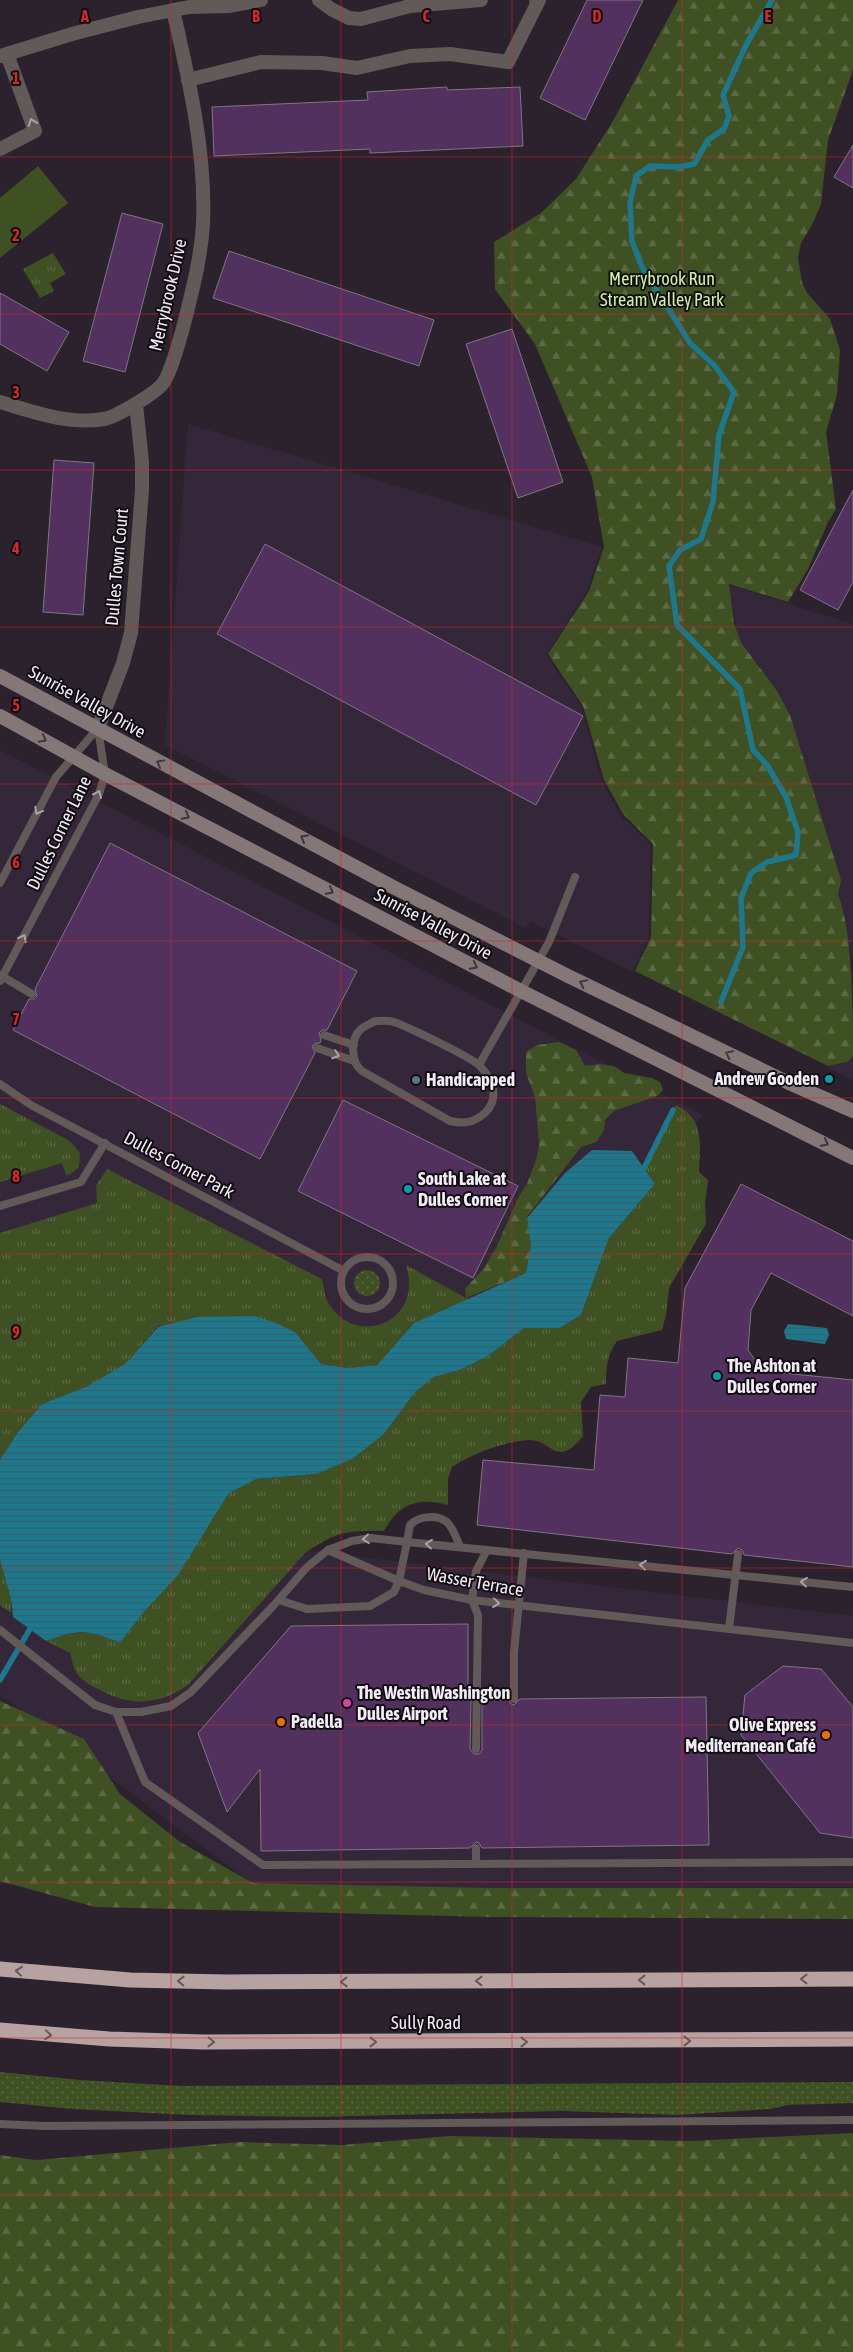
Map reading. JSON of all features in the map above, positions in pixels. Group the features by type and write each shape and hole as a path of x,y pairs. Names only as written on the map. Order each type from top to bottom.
{"highway":[{"path":"0,1969 130,1980 276,1983 853,1979"},
{"name":"Sully Road","path":"0,2030 100,2039 203,2042 853,2039"}],"main road":[{"name":"Sunrise Valley Drive","path":"0,676 393,887 789,1083 853,1111"},
{"name":"Sunrise Valley Drive","path":"0,716 74,755 105,774 521,991 673,1065 853,1158"}],"street":[{"path":"0,149 35,131 3,55 81,32 173,10 189,7 230,6 261,0"},
{"path":"319,0 331,9 349,18 361,19 410,6 481,0"},
{"path":"188,80 261,62 315,63 358,68 410,56 450,54 508,62 539,0 536,0"},
{"name":"Merrybrook Drive","path":"0,402 69,420 105,419 136,404 164,383 179,340 195,279 203,225 202,184 196,119 173,10"},
{"name":"Dulles Town Court","path":"98,728 123,662 131,634 142,490 142,462 137,429 136,404"}],"lane":[{"name":"Dulles Corner Lane","path":"0,883 56,777 98,728"},
{"name":"Dulles Corner Lane","path":"1,978 99,794 105,774 98,728"},
{"path":"479,1065 549,942 574,877"},
{"path":"1,978 32,994"},
{"path":"317,1048 354,1061 362,1071 442,1117 466,1124 478,1118 489,1108 494,1098 493,1086 479,1065 393,1022 375,1021 359,1030 354,1045 354,1061"},
{"path":"324,1035 354,1045"},
{"name":"Dulles Corner Park","path":"0,1084 31,1104 344,1271"},
{"path":"0,1206 80,1182 105,1143"},
{"path":"374,1258 383,1263 392,1279 389,1297 382,1304 369,1310 351,1305 343,1295 340,1284 344,1271 354,1260 374,1258"},
{"path":"0,1630 95,1705 116,1712 141,1712 171,1706 191,1692 279,1600 307,1567 328,1550 352,1541 371,1538 407,1542 410,1525 423,1517 447,1522 460,1547"},
{"name":"Wasser Terrace","path":"853,1586 407,1542 399,1581 424,1590 472,1600 853,1643"},
{"path":"279,1600 307,1609 370,1606 394,1592 399,1581 328,1550"},
{"path":"476,1749 478,1616 472,1600 476,1572 487,1550"},
{"path":"514,1699 514,1652 524,1553"},
{"path":"728,1629 738,1554"},
{"path":"116,1712 145,1782 263,1865 853,1862"},
{"path":"476,1848 476,1864"},
{"path":"0,2124 45,2126 853,2120"}],"shaded area":[{"path":"188,424 602,547 587,591 546,655 581,706 602,781 620,815 651,844 649,937 633,972 530,921 526,928 165,745"},
{"path":"726,584 853,624 853,963 836,896 740,644"},
{"path":"0,750 703,1115 556,1290 93,1525 853,1616 853,1887 262,1891 0,1695"},
{"path":"853,1054 853,1080 825,1066 845,1063"}],"green space":[{"name":"Merrybrook Run Stream Valley Park","path":"678,0 853,0 853,70 828,140 821,204 812,225 801,243 798,258 802,282 807,293 830,319 840,350 837,395 826,432 836,509 828,522 808,569 788,602 729,584 734,624 742,644 777,691 790,715 841,880 838,895 847,929 849,950 853,1056 847,1062 828,1066 635,971 651,937 653,844 623,814 604,780 583,706 548,654 589,591 604,547 592,477 535,344 495,289 494,242 541,213 576,179 613,121"},
{"path":"38,166 68,203 0,258 0,198"},
{"path":"53,253 66,274 50,283 54,291 40,298 23,269"},
{"path":"559,1042 576,1050 585,1066 599,1064 614,1066 624,1073 652,1078 660,1082 663,1090 657,1096 614,1111 605,1120 604,1130 596,1142 581,1147 527,1217 531,1246 527,1273 466,1298 465,1289 484,1268 496,1248 519,1196 527,1184 536,1160 539,1145 535,1097 526,1073 526,1052 537,1045"},
{"path":"0,1104 70,1141 80,1153 79,1167 71,1174 66,1175 62,1163 0,1182"},
{"path":"676,1105 692,1117 699,1133 699,1172 708,1180 705,1204 706,1224 669,1288 662,1330 617,1341 611,1351 606,1372 606,1384 591,1387 581,1402 583,1436 574,1446 560,1452 537,1441 529,1440 489,1449 452,1467 448,1479 448,1505 427,1502 410,1504 396,1514 384,1531 351,1532 334,1537 316,1546 305,1553 187,1686 165,1697 154,1700 133,1701 122,1699 94,1687 78,1675 70,1653 46,1641 75,1633 91,1633 120,1643 203,1533 228,1494 256,1479 316,1474 384,1434 415,1392 434,1377 460,1370 488,1356 524,1328 560,1328 581,1315 609,1238 655,1184 644,1168"},
{"path":"107,1169 322,1279 326,1298 337,1314 350,1323 366,1326 381,1324 395,1316 405,1303 409,1286 406,1265 468,1299 414,1323 377,1365 348,1368 321,1364 295,1332 254,1316 158,1326 126,1363 88,1386 42,1404 18,1432 0,1460 0,1233 97,1203 96,1186"},
{"path":"367,1270 377,1273 380,1283 377,1293 367,1296 357,1293 354,1283 357,1273"},
{"path":"0,1560 11,1599 11,1613 0,1605"},
{"path":"0,1701 84,1739 120,1794 180,1842 253,1883 490,1888 853,1888 853,1919 489,1917 95,1907 0,1881"},
{"path":"0,2072 80,2080 181,2086 853,2082 853,2103 788,2105 771,2109 677,2115 562,2111 313,2117 189,2115 73,2109 0,2102"},
{"path":"853,2133 853,2352 0,2352 0,2155 36,2160 240,2142 342,2145 450,2136 690,2141"}],"water":[{"path":"592,1150 632,1151 655,1184 609,1238 581,1315 560,1328 524,1328 488,1356 460,1370 434,1377 415,1392 384,1434 352,1459 316,1474 256,1479 228,1494 178,1575 142,1614 120,1643 99,1635 83,1632 67,1634 46,1641 13,1617 11,1599 0,1560 0,1460 18,1432 42,1404 88,1386 126,1363 158,1327 197,1317 254,1316 295,1332 321,1364 348,1368 377,1365 414,1323 526,1273 531,1246 527,1218 565,1173"},
{"path":"788,1324 827,1328 829,1335 825,1344 786,1339 784,1331"}],"building":[{"path":"587,0 643,0 585,120 540,98"},
{"path":"447,87 447,90 520,87 523,146 370,153 370,149 214,156 212,107 368,100 367,92"},
{"path":"853,145 853,188 834,177"},
{"path":"122,213 163,224 125,372 83,361"},
{"path":"229,251 434,320 419,366 213,298"},
{"path":"0,293 69,332 47,371 0,344"},
{"path":"512,329 563,482 518,498 466,344"},
{"path":"54,460 94,463 83,615 43,612"},
{"path":"853,490 853,582 838,610 800,590"},
{"path":"265,544 583,716 536,805 217,634"},
{"path":"110,843 357,971 327,1030 322,1030 319,1033 320,1043 312,1046 315,1053 260,1159 13,1030 29,999 34,999 37,996 35,989"},
{"name":"South Lake at Dulles Corner","path":"343,1100 518,1186 473,1278 298,1191"},
{"name":"The Ashton at Dulles Corner","path":"741,1184 853,1241 853,1316 771,1273 751,1310 748,1350 763,1371 853,1380 853,1567 744,1555 742,1550 738,1548 732,1554 477,1525 483,1460 594,1470 600,1395 625,1397 628,1358 678,1363 685,1288"},
{"path":"468,1624 468,1701 471,1700 470,1749 474,1754 479,1754 482,1750 482,1700 508,1699 514,1705 520,1699 706,1697 709,1845 482,1848 476,1842 470,1848 261,1851 260,1769 227,1812 198,1733 291,1626"},
{"path":"783,1666 821,1669 853,1707 853,1838 820,1833 741,1735 745,1695"}],"waterway":[{"path":"721,1002 743,947 741,898 751,873 767,862 796,855 798,832 786,797 767,765 753,750 740,689 677,625 669,566 680,550 701,539 713,502 719,435 734,392 715,366 690,343 642,267 632,241 630,203 636,176 650,166 679,167 694,164 708,140 724,129 729,116 723,95 746,45 772,0"},
{"path":"644,1168 673,1110"},
{"path":"0,1680 30,1629"}],"place":[{"name":"Andrew Gooden","path":"829,1079"},
{"name":"Handicapped","path":"416,1080"},
{"name":"South Lake at Dulles Corner","path":"408,1189"},
{"name":"The Ashton at Dulles Corner","path":"717,1376"},
{"name":"The Westin Washington Dulles Airport","path":"347,1703"},
{"name":"Padella","path":"281,1722"},
{"name":"Olive Express Mediterranean Café","path":"826,1735"}]}
